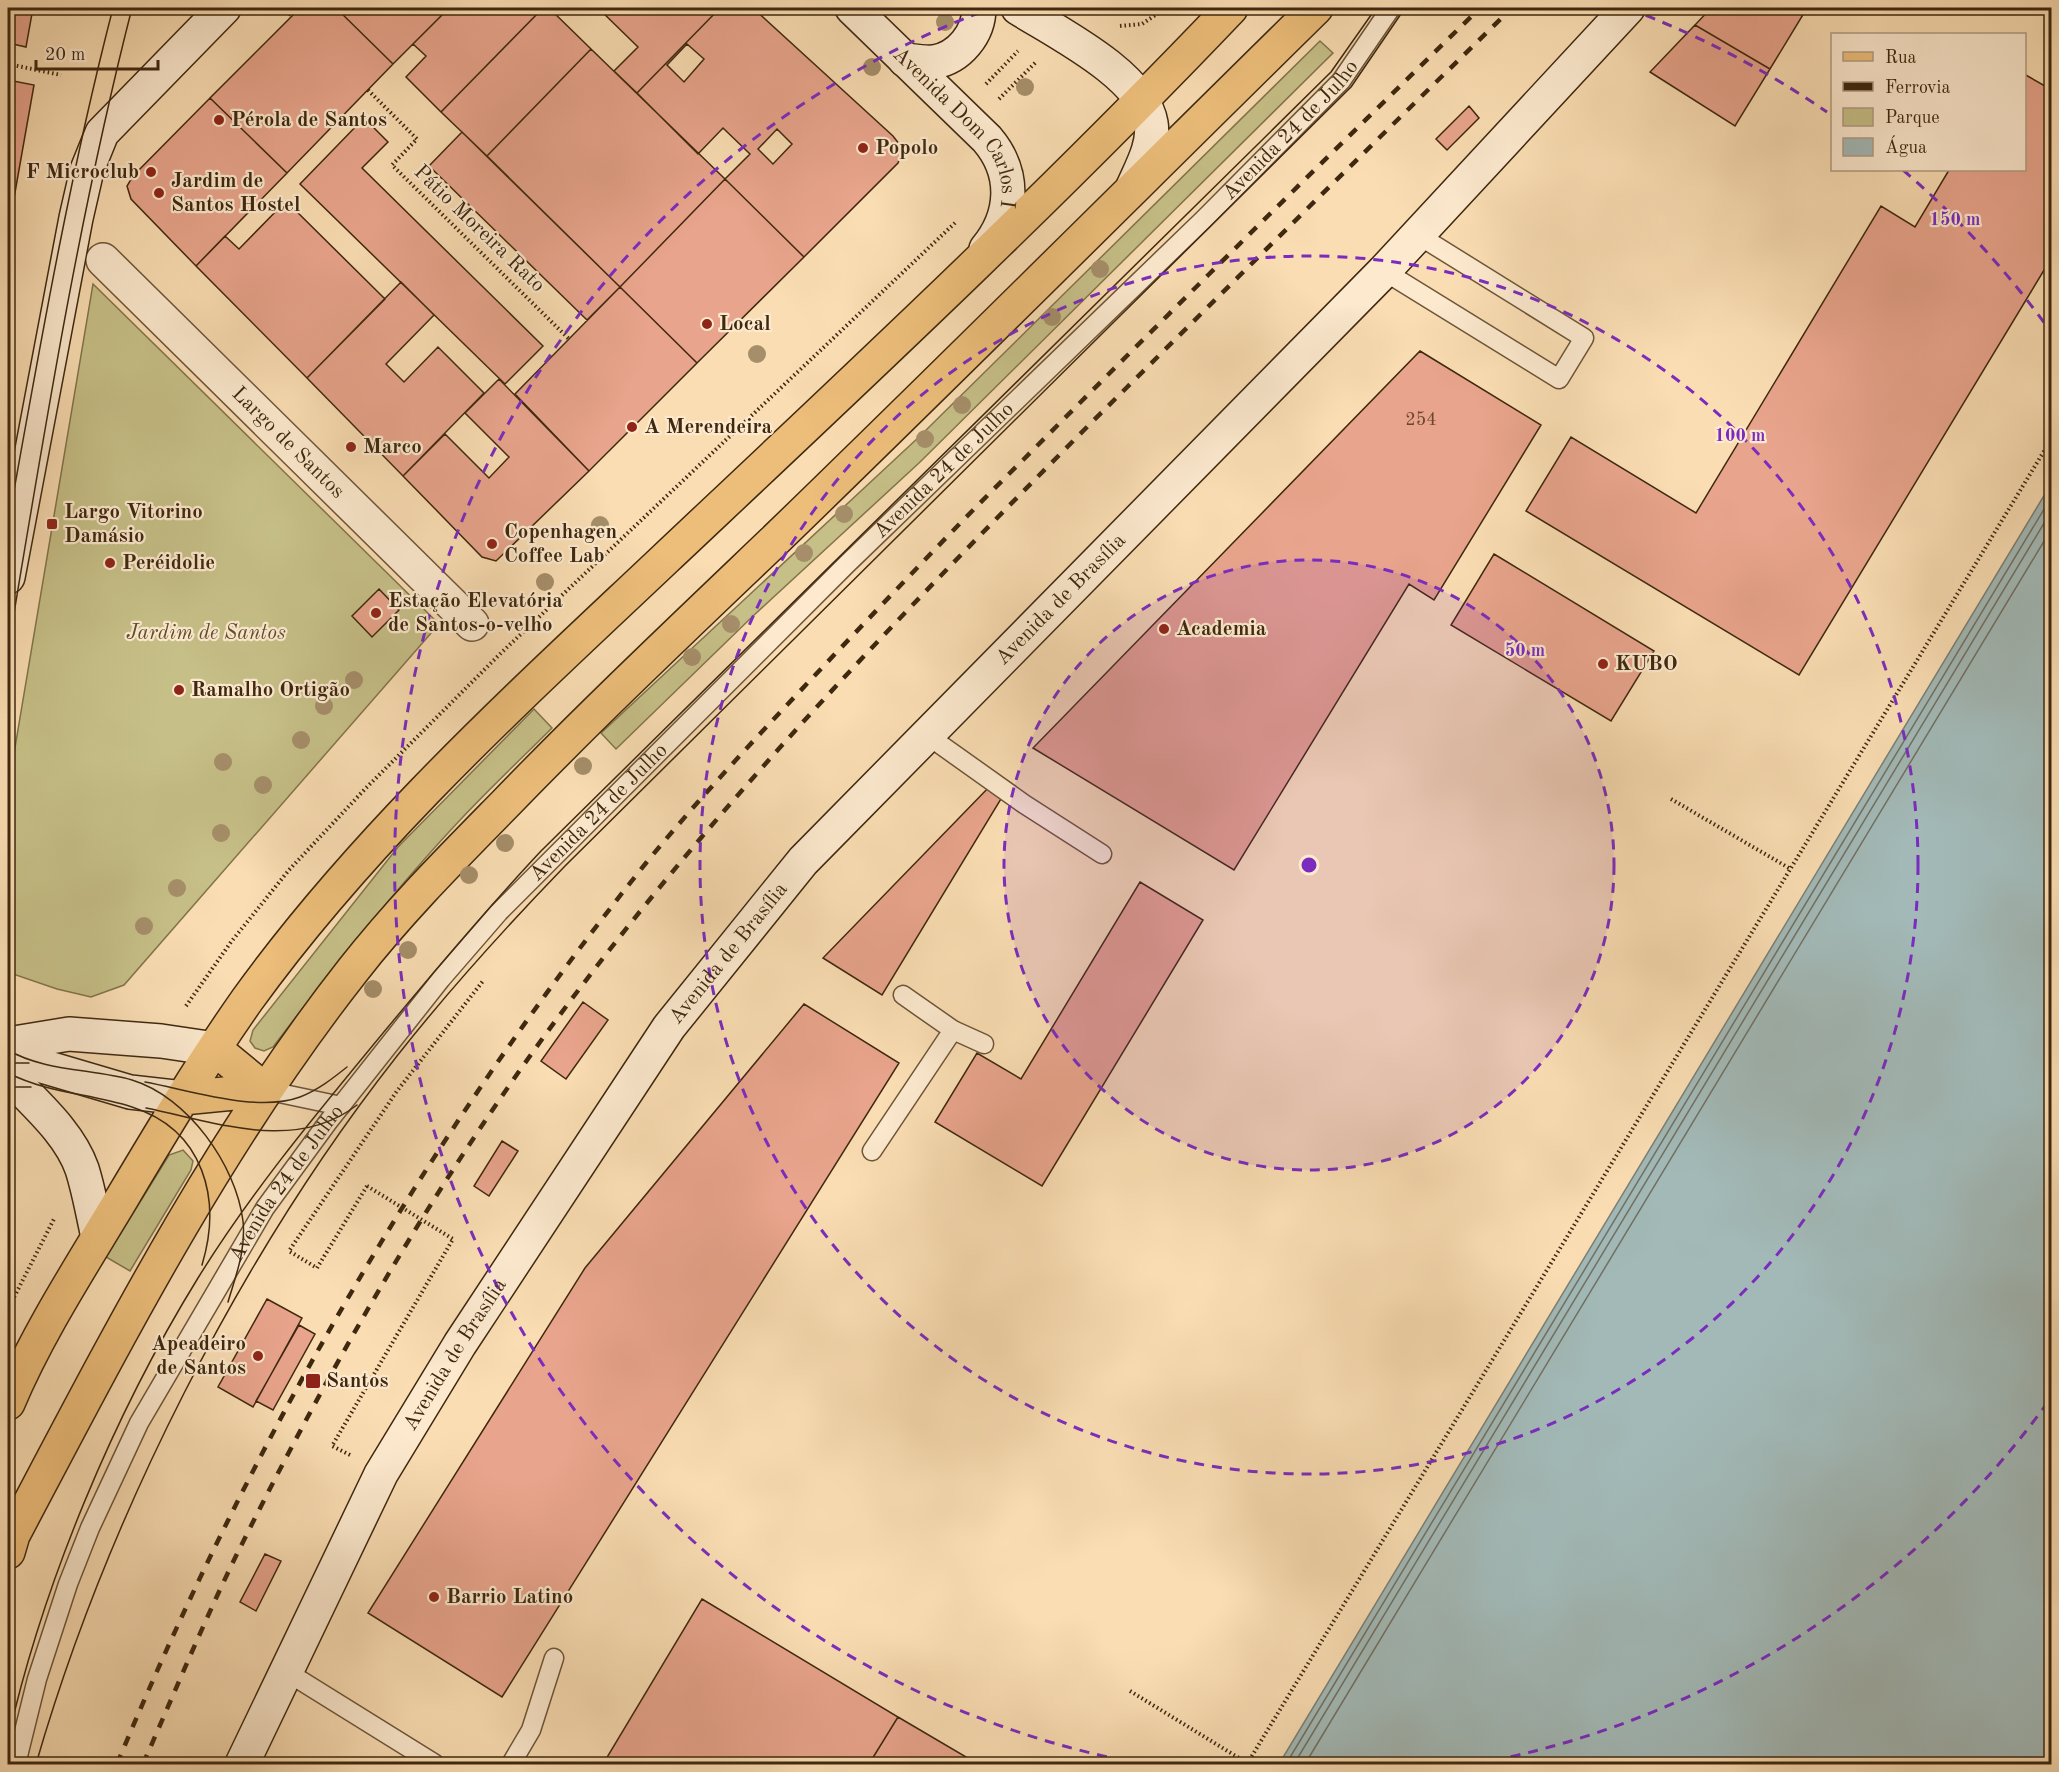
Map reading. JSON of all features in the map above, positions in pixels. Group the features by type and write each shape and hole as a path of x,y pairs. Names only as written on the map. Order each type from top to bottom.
{"main road":[{"path":"8,1403 83,1261 183,1098 248,999 312,919 399,818 532,685 953,287 1143,101 1232,8"},
{"path":"8,1552 13,1535 140,1294 265,1090 355,967 430,880 576,730 1316,8"},
{"path":"215,1049 265,1090"},
{"path":"183,1098 265,1090"}],"street":[{"path":"8,577 87,170 102,133 224,8"},
{"name":"Avenida Dom Carlos I","path":"852,8 991,144 1008,178 1007,213 998,235 953,287"},
{"path":"905,60 932,63 951,57 965,45 975,29 979,8"},
{"path":"1018,8 1108,67 1143,101 1151,123 1149,145 1132,189"},
{"name":"Avenida de Brasília","path":"242,1764 381,1474 459,1344 669,1027 803,861 1384,271 1628,8"},
{"name":"Largo de Santos","path":"103,260 472,624"},
{"path":"8,1044 69,1034 161,1041 215,1049"},
{"path":"8,1056 130,1092 183,1098"},
{"path":"8,1075 51,1121 71,1149 81,1168 98,1237"}],"lane":[{"name":"Avenida 24 de Julho","path":"16,1764 37,1680 68,1584 90,1528 139,1423 265,1208 441,978 499,912 838,573 1333,90 1391,8"},
{"path":"1384,271 1559,379 1584,338 1418,235"},
{"path":"927,735 1024,804 1102,854"},
{"path":"903,995 952,1030 984,1044"},
{"path":"872,1151 952,1030"},
{"path":"265,1090 341,1106"},
{"path":"511,1764 531,1730 554,1658"},
{"path":"286,1672 435,1764"}],"path":[{"path":"283,8 292,16"},
{"path":"1118,26 1142,24 1166,8"},
{"path":"981,89 1023,47"},
{"path":"994,104 1041,57"},
{"path":"8,64 61,75"},
{"name":"Pátio Moreira Rato","path":"368,90 417,139 392,165 569,339"},
{"path":"1130,1691 1247,1764 2052,438"},
{"path":"1671,799 1789,868"},
{"path":"356,1458 332,1446 453,1239 367,1186 317,1268 289,1251 397,1091 485,978"}],"green space":[{"path":"1320,41 1333,53 919,463 753,616 616,749 601,733 920,436"},
{"name":"Jardim de Santos","path":"93,284 439,624 124,985 91,997 57,989 10,973 8,967 8,789"},
{"path":"534,709 552,728 473,806 412,873 273,1047 264,1051 255,1048 250,1041 253,1030 398,847"},
{"path":"183,1150 193,1161 191,1170 130,1271 106,1257 169,1155"}],"water":[{"path":"2051,484 2051,1764 1279,1764"}],"building":[{"path":"8,8 33,8 26,47 8,43"},
{"path":"300,8 336,8 393,64 287,173 210,98"},
{"path":"336,8 449,8 393,64"},
{"path":"449,8 543,8 441,112 406,77 426,56 413,44"},
{"path":"543,8 549,8 591,49 487,156 441,112"},
{"path":"598,8 720,8 637,93 614,71 638,47"},
{"path":"720,8 753,8 893,136 903,149 898,163 804,257 725,179 750,154 723,128 698,154 637,93","holes":["687,44 704,59 684,82 667,65","777,129 792,144 773,164 758,149"]},
{"path":"1711,8 1794,8 1804,13 1770,69 1695,25"},
{"path":"1695,25 1770,69 1735,126 1650,72"},
{"path":"591,49 725,179 620,287 487,156"},
{"path":"2026,75 2052,90 2052,257 1799,675 1526,511 1571,437 1696,513 1881,206 1915,227 1948,171 2026,171"},
{"path":"8,80 34,85 8,232"},
{"path":"210,98 287,173 196,266 131,199 127,186 133,176"},
{"path":"1469,106 1479,118 1447,150 1436,139"},
{"path":"364,118 388,142 362,168 543,346 505,384 300,184"},
{"path":"462,132 620,287 587,320 429,166"},
{"path":"725,179 804,257 697,363 620,287"},
{"path":"286,201 385,299 307,378 196,266 225,236 239,249"},
{"path":"401,282 434,315 386,364 404,382 438,347 484,393 403,476 307,378"},
{"path":"620,287 697,363 589,471 515,394"},
{"path":"1420,351 1541,425 1434,600 1409,584 1234,870 1033,748"},
{"path":"499,379 589,471 496,561 482,557 403,476 445,434 489,478 509,457 465,413"},
{"path":"1494,554 1654,651 1611,721 1451,625"},
{"name":"Estação Elevatória de Santos-o-velho","path":"379,589 399,610 372,637 352,616"},
{"path":"992,784 1004,794 882,995 823,958"},
{"path":"1140,882 1203,920 1042,1186 935,1122 977,1053 1021,1079"},
{"path":"583,1002 608,1020 566,1079 541,1061"},
{"path":"804,1004 899,1063 502,1697 368,1613 585,1268"},
{"path":"502,1141 518,1151 489,1196 474,1186"},
{"name":"Apeadeiro de Santos","path":"267,1299 302,1318 253,1407 218,1387"},
{"path":"299,1325 315,1334 273,1410 256,1401"},
{"path":"265,1554 281,1561 256,1611 240,1602"},
{"path":"702,1599 898,1717 869,1764 603,1764"},
{"path":"898,1717 978,1764 869,1764"}],"tram line":[{"path":"8,524 43,330 82,136 113,8"},
{"path":"8,649 79,247 132,8"},
{"path":"8,1739 23,1680 61,1561 110,1443 167,1330 198,1278 237,1219 301,1133 432,974 541,851 1331,72 1376,8"},
{"path":"36,1764 65,1671 100,1578 140,1485 184,1394 232,1304 284,1217 339,1134 397,1056 478,959 565,866 1351,87 1405,8"},
{"path":"8,1050 52,1066 132,1080 172,1101 190,1117 220,1156 239,1200 244,1232 242,1252 228,1302"},
{"path":"8,1063 29,1063"},
{"path":"145,1082 223,1098 264,1103 300,1097 313,1091 347,1067"},
{"path":"8,1073 39,1085 132,1107 156,1118 176,1132 191,1150 202,1170 208,1192 210,1216 208,1240 202,1265"},
{"path":"8,1087 31,1087"},
{"path":"146,1108 227,1126 281,1131 308,1128 333,1119 357,1105"}],"railway":[{"path":"117,1764 169,1644 225,1526 286,1409 350,1295 418,1183 490,1074 566,967 646,863 739,757 952,532 1194,289 1480,8"},
{"path":"143,1764 235,1558 345,1348 426,1212 513,1080 621,936 749,782 953,563 1094,420 1512,8"}],"place":[{"name":"Pérola de Santos","path":"219,120"},
{"name":"Popolo","path":"863,148"},
{"name":"F Microclub","path":"151,172"},
{"name":"Jardim de Santos Hostel","path":"159,193"},
{"name":"Local","path":"707,324"},
{"name":"A Merendeira","path":"632,427"},
{"name":"Marco","path":"351,447"},
{"name":"Largo Vitorino Damásio","path":"52,524"},
{"name":"Copenhagen Coffee Lab","path":"492,544"},
{"name":"Peréidolie","path":"110,563"},
{"name":"Estação Elevatória de Santos-o-velho","path":"376,613"},
{"name":"Academia","path":"1164,629"},
{"name":"KUBO","path":"1603,664"},
{"name":"Ramalho Ortigão","path":"179,690"},
{"name":"Apeadeiro de Santos","path":"258,1356"},
{"name":"Santos","path":"313,1381"},
{"name":"Barrio Latino","path":"434,1597"}]}
